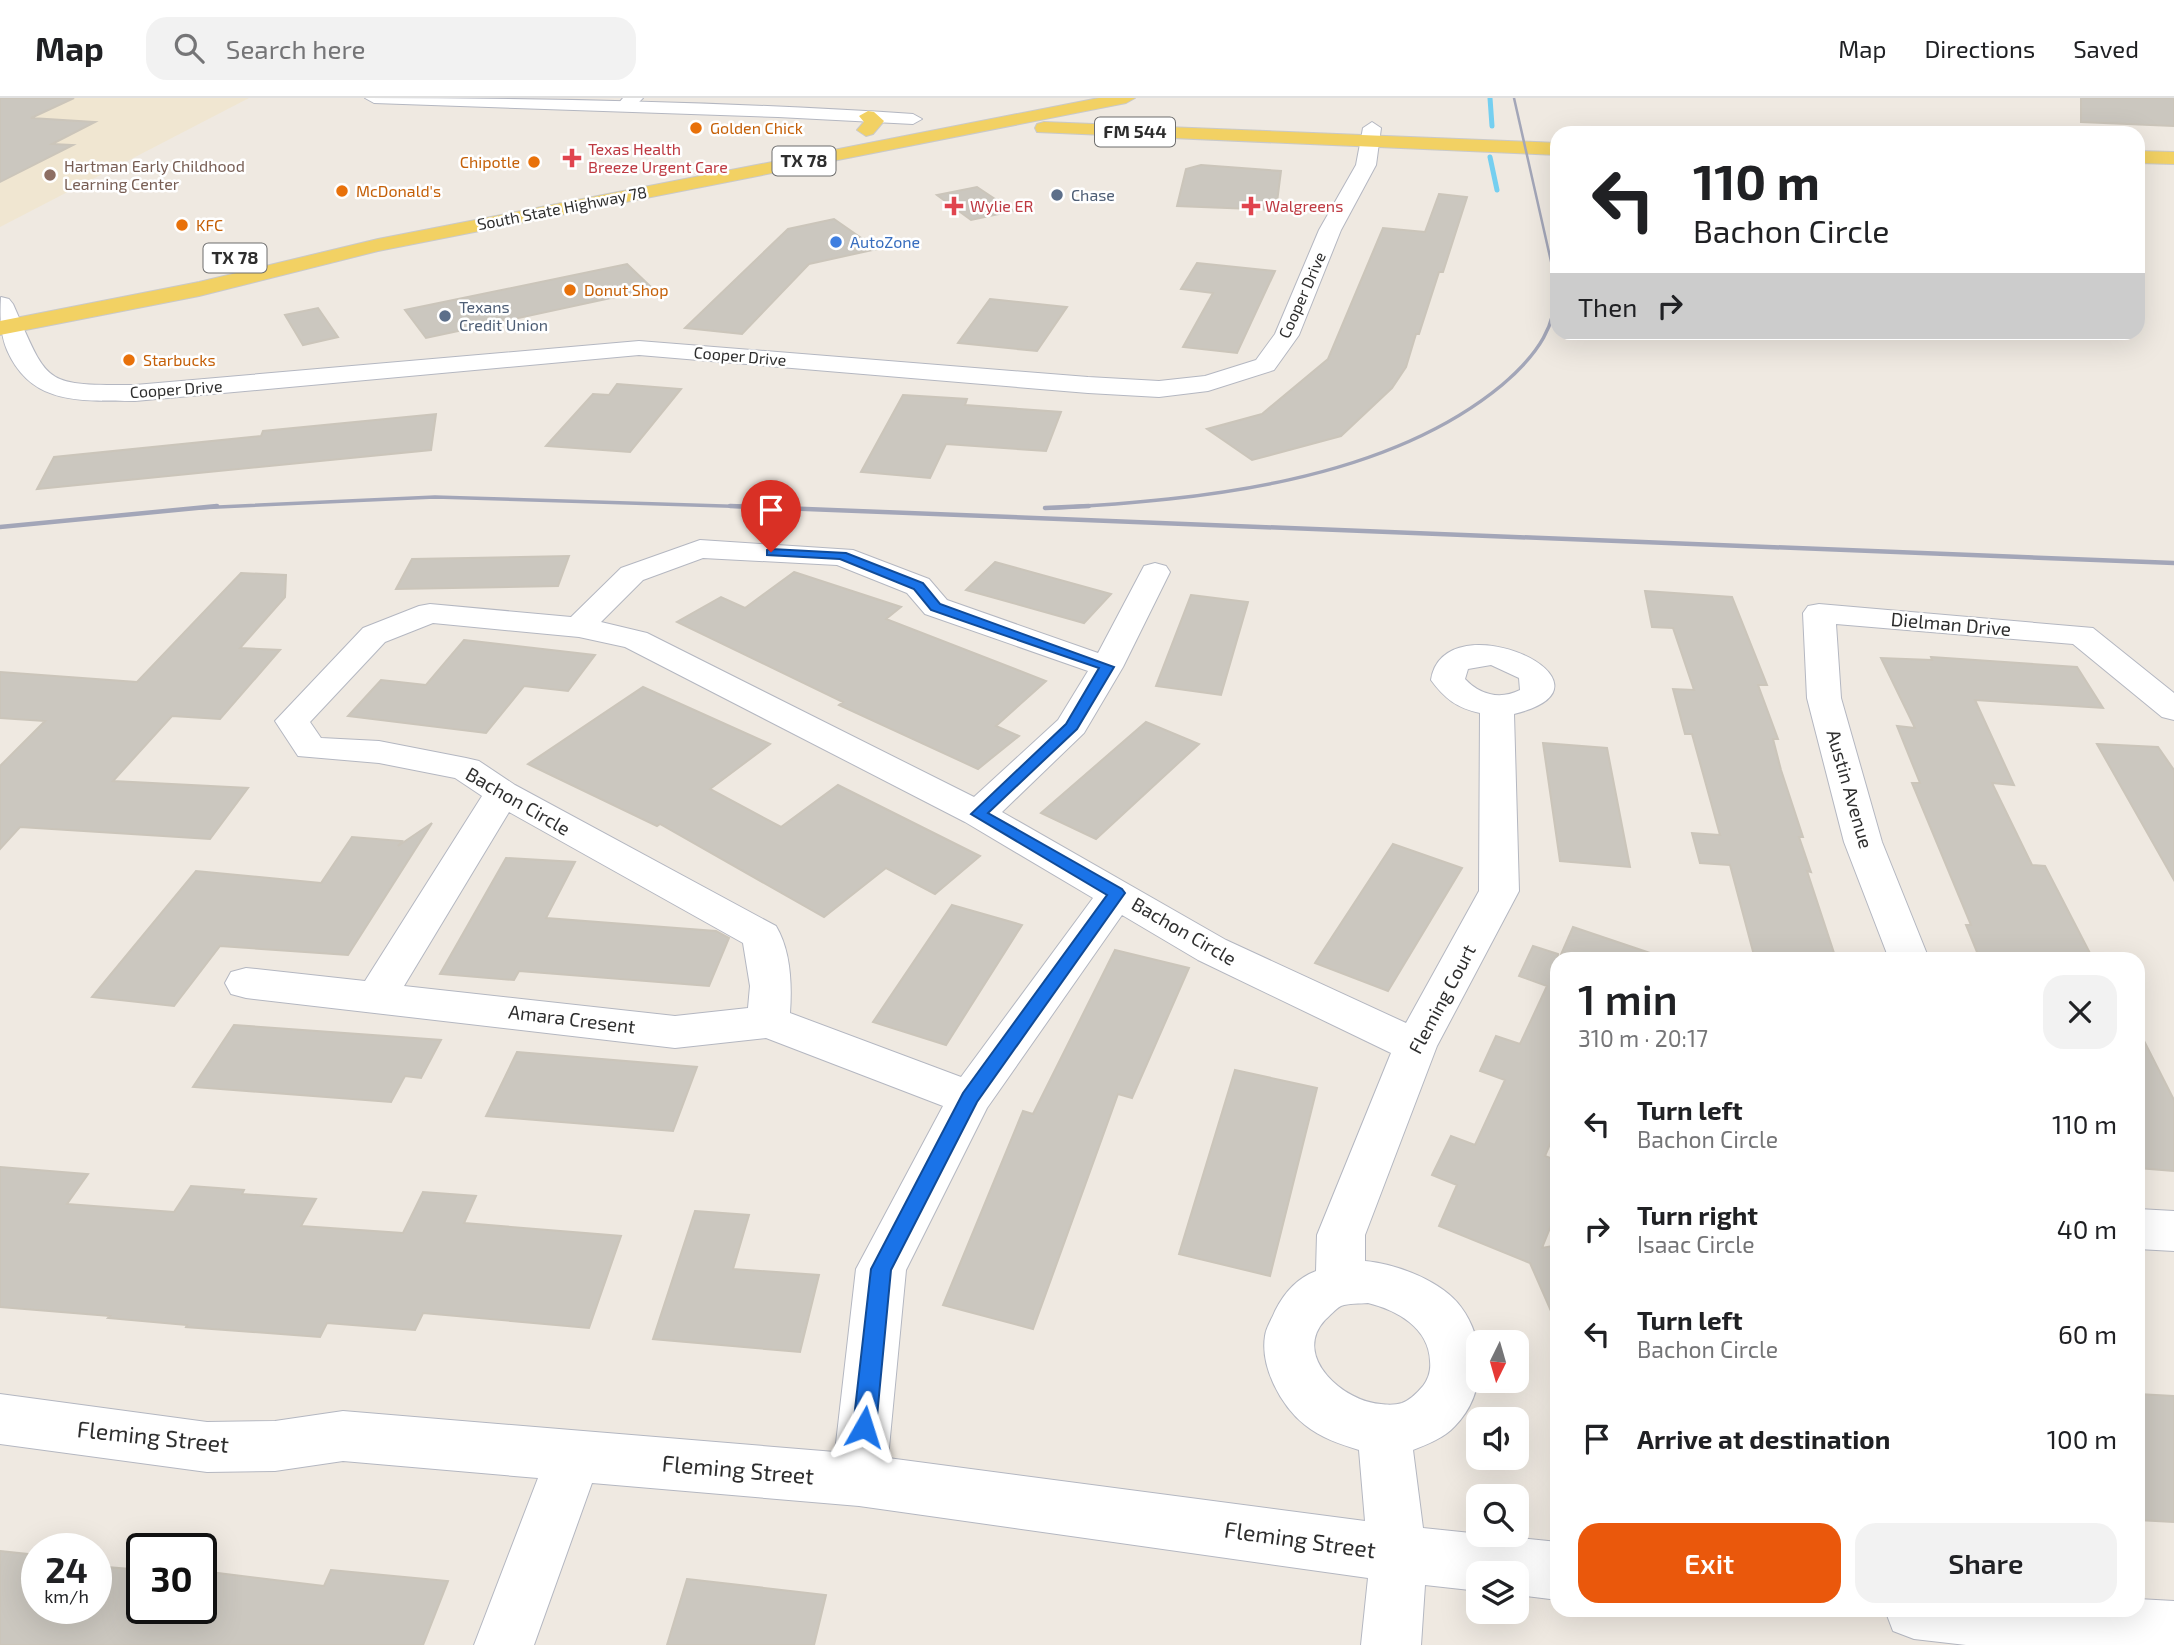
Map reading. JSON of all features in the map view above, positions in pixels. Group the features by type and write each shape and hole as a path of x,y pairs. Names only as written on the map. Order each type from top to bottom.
{"main road":[{"name":"South State Highway 78","path":"241,257 1126,98"},
{"path":"1097,103 1099,109 1107,114 1133,120"},
{"name":"FM 544","path":"958,113 1133,120 1550,148"},
{"name":"TX 78","path":"840,135 867,123 924,115"},
{"name":"FM 544","path":"924,115 988,124 1371,135 1550,135"},
{"name":"South State Highway 78","path":"603,181 751,152"},
{"path":"2145,157 2174,159"},
{"path":"2145,171 2174,172"},
{"name":"South State Highway 78","path":"3,315 199,289 378,245 474,216"},
{"path":"3,315 26,299"}],"street":[{"path":"374,98 525,105 631,101 924,115"},
{"path":"594,98 867,123"},
{"name":"Cooper Drive","path":"3,315 27,367 41,381 71,391 135,393 639,348 1088,385 1158,388 1208,383 1265,365 1287,335 1330,230 1366,165 1371,135"},
{"path":"579,627 632,574 700,549 842,556 918,586 936,607 1107,667"},
{"path":"978,814 1072,726 1107,667 1155,572"},
{"name":"Bachon Circle","path":"768,1022 771,986 762,936 502,793 466,769 379,752 310,748 292,721 374,635 430,613 579,627 636,640 978,814 1212,950 1415,1046"},
{"name":"Dielman Drive","path":"1819,613 2082,635 2174,710"},
{"name":"Austin Avenue","path":"1819,613 1824,698 1863,842 1906,952"},
{"name":"Fleming Court","path":"1341,1284 1341,1235 1415,1046 1499,891 1497,706"},
{"path":"377,996 502,793"},
{"path":"859,1480 881,1269 970,1098 1117,893"},
{"name":"Amara Cresent","path":"246,983 675,1032 768,1022"},
{"path":"768,1022 970,1098"},
{"path":"2145,1229 2174,1231"},
{"path":"1368,1282 1396,1288 1432,1310 1449,1332 1456,1352 1456,1377 1446,1401 1437,1412 1413,1426 1384,1430 1349,1424 1322,1408 1302,1387 1293,1370 1289,1344 1295,1321 1317,1295 1341,1284 1368,1282"},
{"name":"Fleming Street","path":"0,1419 207,1447 275,1446 344,1436 859,1480 1399,1554 1550,1570"},
{"path":"1384,1430 1399,1554 1391,1645"},
{"path":"504,1645 574,1456"},
{"path":"1978,1617 2042,1624 2174,1630"}],"shaded area":[{"name":"Hartman Early Childhood Learning Center","path":"0,98 249,98 0,227"}],"building":[{"path":"0,98 74,98 31,118 95,122 52,144 73,145 0,182"},
{"path":"2081,98 2174,98 2174,126 2081,122"},
{"name":"Walgreens","path":"1201,165 1281,171 1276,210 1177,206 1186,169"},
{"path":"977,187 1013,211 971,220 937,195"},
{"path":"1439,194 1467,197 1443,272 1439,272 1419,334 1416,334 1406,367 1392,388 1341,436 1252,460 1207,429 1262,414 1328,359 1383,228 1425,232"},
{"path":"834,219 877,249 809,264 742,334 685,328 788,229"},
{"path":"1197,263 1275,271 1237,353 1183,347 1213,293 1181,289"},
{"path":"627,264 653,289 426,338 405,310"},
{"path":"990,299 1067,307 1037,351 958,343"},
{"path":"318,308 338,337 303,345 285,315"},
{"path":"617,384 681,389 630,452 546,446 593,394 609,395"},
{"path":"903,395 967,399 965,405 1061,412 1046,451 946,444 930,478 861,472"},
{"path":"436,414 431,450 37,489 54,457 261,436 263,431"},
{"path":"569,556 558,586 396,589 412,559"},
{"path":"995,562 1111,594 1084,623 966,590"},
{"path":"794,572 901,607 886,619 1046,681 996,726 1019,736 978,769 839,705 843,702 677,622 721,597 745,608"},
{"path":"241,573 286,575 285,597 240,648 280,650 220,719 172,716 113,781 248,788 210,839 20,827 0,849 0,766 45,721 0,718 0,672 137,682"},
{"path":"1645,591 1732,597 1767,685 1758,685 1778,739 1773,739 1803,837 1799,837 1811,872 1807,871 1834,952 1753,952 1730,865 1700,863 1692,833 1720,835 1692,734 1685,734 1673,689 1694,690 1673,628 1652,627"},
{"path":"1191,595 1248,602 1221,695 1156,686"},
{"path":"464,640 595,655 568,691 524,686 486,733 348,716 381,680 426,685"},
{"path":"1931,657 2077,667 2103,708 1975,700 2014,785 1992,783 2032,865 2045,866 2089,952 1977,952 1966,925 1971,925 1912,783 1920,783 1897,726 1915,728 1881,658 1932,660"},
{"path":"643,687 770,744 710,789 781,827 838,785 980,856 935,894 886,868 824,917 660,824 657,826 528,764"},
{"path":"1146,722 1199,744 1096,839 1041,813"},
{"path":"1543,743 1607,748 1630,867 1560,861"},
{"path":"2097,744 2158,747 2174,770 2174,880"},
{"path":"432,823 348,955 220,946 174,1006 92,997 196,871 321,883 352,837 402,841 398,846"},
{"path":"1393,844 1462,868 1388,991 1315,963"},
{"path":"506,858 575,862 546,918 716,931 729,938 709,986 519,971 514,980 440,974"},
{"path":"952,905 1022,925 946,1045 873,1022"},
{"path":"1573,927 1647,952 1562,952"},
{"path":"1533,946 1552,952 1550,1144 1545,1156 1550,1158 1550,1228 1542,1248 1550,1246 1550,1309 1530,1263 1439,1226 1457,1185 1432,1175 1451,1136 1475,1145 1505,1080 1480,1071 1496,1036 1520,1044 1547,986 1519,976"},
{"path":"1115,950 1189,968 1132,1098 1118,1094 1033,1329 943,1305 1023,1111 1033,1114"},
{"path":"234,1025 441,1040 421,1078 405,1076 391,1102 193,1087"},
{"path":"2145,1043 2174,1100 2174,1171 2145,1169"},
{"path":"517,1052 697,1067 673,1131 486,1116"},
{"path":"1235,1070 1317,1088 1270,1276 1179,1254"},
{"path":"0,1167 88,1174 67,1204 174,1212 191,1186 244,1190 242,1194 316,1199 301,1226 403,1233 423,1192 476,1196 464,1223 621,1236 589,1328 423,1313 415,1330 327,1323 320,1337 186,1327 187,1325 108,1318 110,1316 0,1307"},
{"path":"695,1211 749,1215 733,1269 819,1275 800,1352 653,1339"},
{"path":"2145,1394 2174,1396 2174,1522 2145,1520"},
{"path":"0,1551 21,1553 21,1624 112,1624 112,1567 126,1569 126,1624 217,1624 217,1573 324,1586 331,1570 448,1581 423,1645 0,1645"},
{"path":"687,1579 826,1595 814,1645 667,1645"}],"waterway":[{"path":"1490,98 1492,126"},
{"path":"1490,157 1497,190"}],"railway":[{"path":"1514,98 1550,257"},
{"path":"1068,507 1169,499 1289,480 1347,464 1403,444 1455,418 1502,385 1535,350 1550,324"},
{"path":"197,508 435,497 753,507"},
{"path":"0,527 217,506"},
{"path":"730,506 753,507"},
{"path":"1068,507 1089,506"},
{"path":"753,507 788,508"},
{"path":"753,507 2174,563"},
{"path":"1045,508 1068,507"},
{"path":"1053,508 1068,507"}],"place":[{"name":"Golden Chick","path":"696,128"},
{"name":"Texas Health Breeze Urgent Care","path":"572,158"},
{"name":"Chipotle","path":"534,162"},
{"name":"Hartman Early Childhood Learning Center","path":"50,175"},
{"name":"McDonald's","path":"342,191"},
{"name":"Chase","path":"1057,195"},
{"name":"Wylie ER","path":"954,206"},
{"name":"Walgreens","path":"1251,206"},
{"name":"KFC","path":"182,225"},
{"name":"AutoZone","path":"836,242"},
{"name":"Donut Shop","path":"570,290"},
{"name":"Texans Credit Union","path":"445,316"},
{"name":"Starbucks","path":"129,360"}],"route":[{"path":"771,552 842,556 918,586 936,607 1107,667 1072,726 978,814 1117,893 970,1098 881,1269 864,1427"}]}
